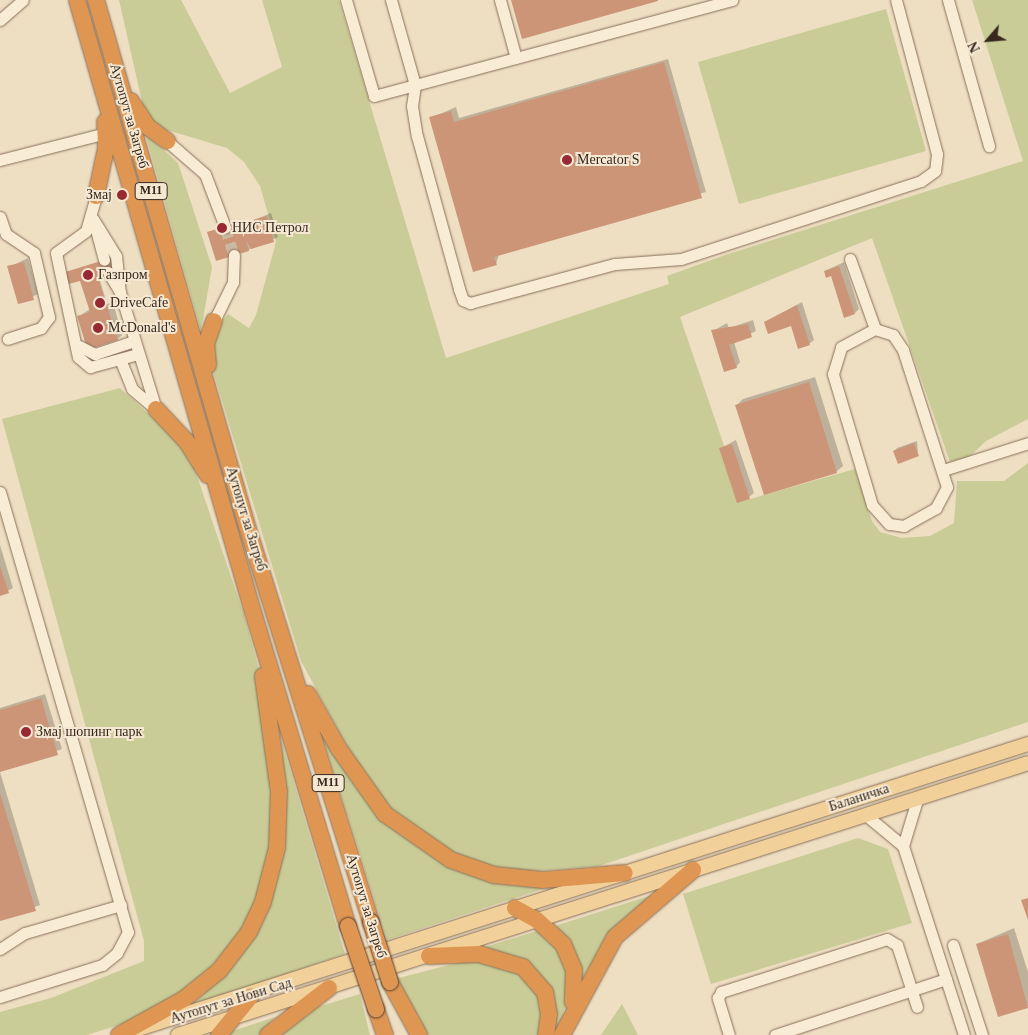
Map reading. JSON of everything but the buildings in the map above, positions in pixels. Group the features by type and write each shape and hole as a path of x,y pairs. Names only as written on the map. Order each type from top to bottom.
{"highway":[{"name":"Аутопут за Загреб","path":"77,0 252,612 348,926 363,967 373,1013"},
{"name":"Аутопут за Загреб","path":"96,0 208,395 284,644 408,1035"},
{"path":"118,78 142,120 167,141"},
{"path":"96,196 106,133 104,95"},
{"path":"208,395 206,344 214,320"},
{"path":"156,409 187,442 219,493"},
{"path":"118,1035 184,999 219,971 249,932 268,888 277,848 278,771 252,612"},
{"path":"284,644 355,774 385,814 408,833 451,860 494,874 543,880 625,872"},
{"path":"562,1035 571,1012 615,937 693,870"},
{"path":"515,908 537,920 557,937 572,961 576,989 571,1012"},
{"path":"429,956 479,954 523,967 533,974 547,998 546,1035"},
{"path":"390,982 419,1035"},
{"path":"268,1035 329,988"},
{"path":"219,1035 228,1020 251,996"},
{"path":"373,1013 373,1035"},
{"path":"373,1013 385,1035"}],"main road":[{"name":"Баланичка","path":"515,908 1028,744"},
{"name":"Баланичка","path":"537,920 1028,763"},
{"path":"756,831 761,848"},
{"name":"Аутопут за Нови Сад","path":"118,1035 251,996 515,908"},
{"name":"Аутопут за Нови Сад","path":"178,1035 537,920"}],"street":[{"path":"0,20 23,0"},
{"path":"346,0 374,96 732,0"},
{"path":"391,0 415,85 412,106 417,136 459,289 463,300 480,302 586,270 681,259 922,181 935,171 937,154 896,0"},
{"path":"500,0 516,58"},
{"path":"948,0 989,146"},
{"path":"0,160 106,133"},
{"path":"167,141 205,174 225,227"},
{"path":"96,196 93,219 104,260"},
{"path":"0,217 4,240 34,253 49,317 41,328 8,340"},
{"path":"93,219 116,256 120,292 156,409"},
{"path":"93,219 80,237 56,253 80,346 78,357 86,366 138,354"},
{"path":"214,320 233,282 234,255"},
{"path":"850,258 875,329"},
{"path":"108,272 120,292"},
{"path":"875,329 893,335 903,350 943,470 944,497 922,520 896,527 875,511 834,384 833,364 841,347 875,329"},
{"path":"80,346 95,354 134,341"},
{"path":"120,359 132,389 156,409"},
{"path":"943,470 1028,443"},
{"path":"0,492 128,932 117,954 84,973 0,997"},
{"path":"903,846 916,800"},
{"path":"866,816 903,846 964,1035"},
{"path":"0,949 24,933 121,905"},
{"path":"729,1035 718,998 721,992 887,939 897,944 917,1008"},
{"path":"953,945 982,1035"},
{"path":"775,1035 946,979"}],"green space":[{"path":"119,0 181,0 230,93 282,67 262,0 339,0 446,358 669,284 667,276 725,255 1023,161 972,0 1028,0 1028,419 986,441 969,457 950,462 872,238 680,317 743,501 855,469 872,521 880,532 902,538 930,536 954,523 957,481 1004,481 1028,463 1028,722 599,866 514,873 452,855 392,814 369,786 301,661 209,358 217,327 228,314 249,328 256,315 276,242 260,186 244,162 227,148 157,127 143,106"},
{"path":"886,9 926,151 739,204 698,62"},
{"path":"145,133 178,163 212,267 201,331"},
{"path":"120,388 174,437 193,464 245,618 261,676 274,811 265,885 239,940 197,986 128,1022 87,1035 0,1035 0,1012 51,998 144,961 144,941 2,419"},
{"path":"318,722 380,816 405,838 424,850 552,886 387,940"},
{"path":"281,739 345,954 192,1006 246,948 284,792"},
{"path":"858,838 888,849 912,923 711,984 683,894"},
{"path":"655,894 596,956 579,984 555,926"},
{"path":"543,929 566,956 569,995 556,1035 549,1035 553,1014 519,958 482,948"},
{"path":"464,961 497,961 535,983 544,1012 539,1035 425,1035 403,996 399,978"},
{"path":"360,994 370,1035 274,1035 308,1010"},
{"path":"622,1004 638,1035 601,1035"},
{"path":"275,1017 259,1035 223,1035 224,1034"}],"tunnel":[{"path":"225,227 234,255"}],"place":[{"name":"Mercator S","path":"567,160"},
{"name":"Змај","path":"122,195"},
{"name":"НИС Петрол","path":"222,228"},
{"name":"Газпром","path":"88,275"},
{"name":"DriveCafe","path":"100,303"},
{"name":"McDonald's","path":"98,328"},
{"name":"Змај шопинг парк","path":"26,732"}]}
